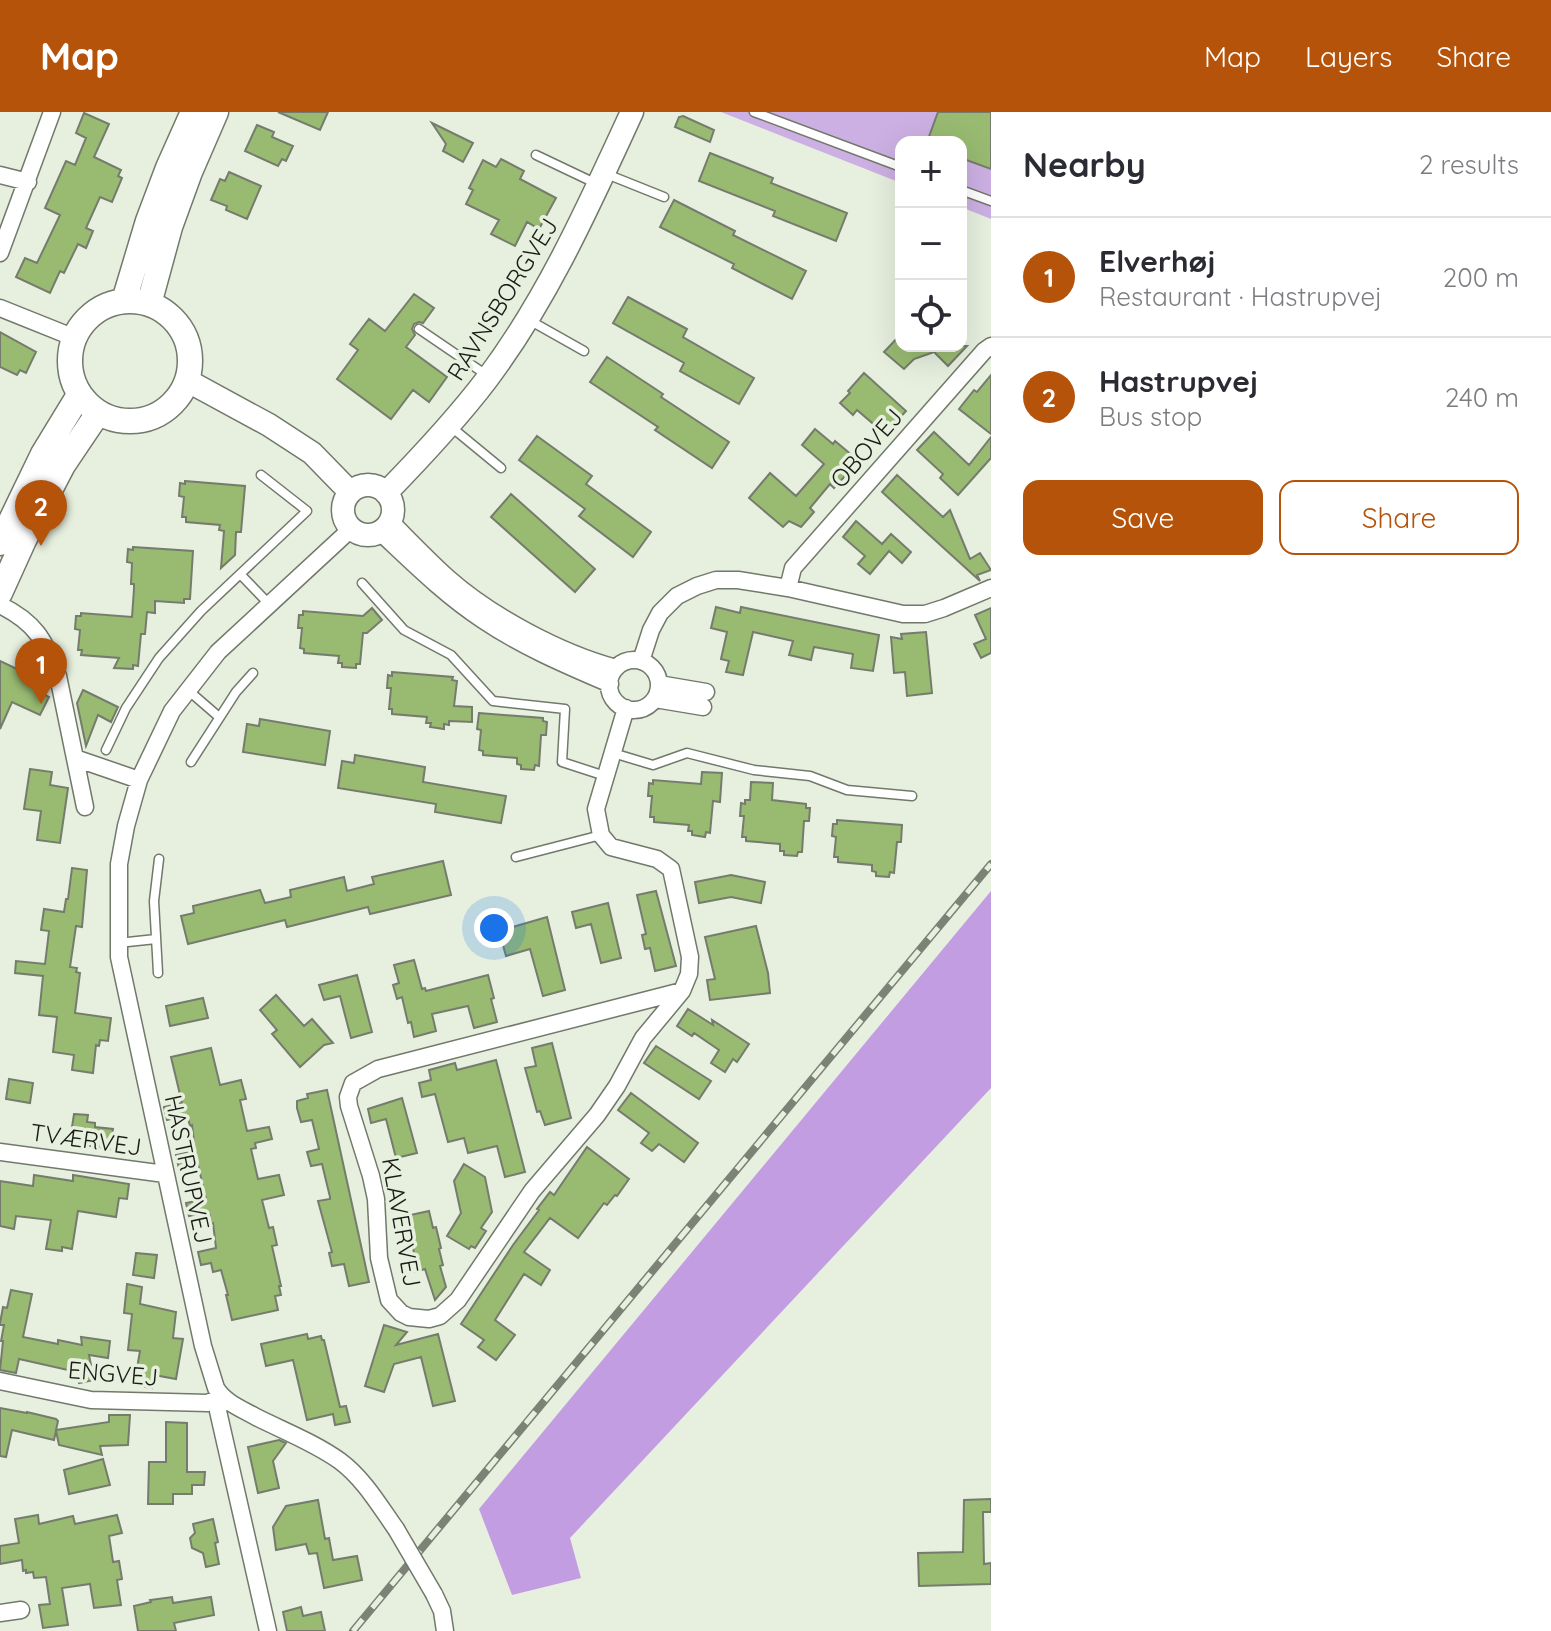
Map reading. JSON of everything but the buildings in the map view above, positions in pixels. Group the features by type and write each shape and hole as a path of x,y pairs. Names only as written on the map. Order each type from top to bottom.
{"main road":[{"path":"136,302 148,221 193,112"},
{"path":"136,302 216,112"},
{"path":"136,302 161,309 174,320 184,333 190,349 191,365 188,381 177,400 161,414 140,421 118,421 98,413 79,395 71,377 70,357 75,338 83,324 95,313 109,305 136,302"},
{"path":"0,543 8,506 79,395"},
{"path":"0,593 63,465 98,413"}],"street":[{"path":"0,253 52,112"},
{"name":"RAVNSBORGVEJ","path":"386,493 450,426 489,376 527,319 567,250 632,112"},
{"path":"0,175 28,182"},
{"path":"0,308 75,338"},
{"name":"OBOVEJ","path":"788,588 793,568 991,346"},
{"path":"188,381 269,425 312,453 350,492"},
{"path":"370,485 386,493 393,507 385,527 366,535 351,529 344,518 343,508 350,492 370,485"},
{"path":"385,527 491,609 536,636 580,657 616,668"},
{"path":"385,527 439,588 482,620 526,646 610,684"},
{"path":"75,758 139,780 172,711 218,652 351,529"},
{"path":"641,661 660,613 677,596 716,580 738,580 788,588 903,614 925,614 991,588"},
{"path":"0,605 21,615 36,630 52,660 85,807"},
{"path":"626,661 641,661 655,670 657,691 646,707 626,708 615,700 610,684 616,668 626,661"},
{"path":"657,691 704,700"},
{"path":"601,835 596,809 626,708"},
{"name":"HASTRUPVEJ","path":"139,780 119,864 119,957 203,1346 212,1379 221,1396 218,1411 268,1631"},
{"name":"KLAVERVEJ","path":"601,835 611,847 657,859 671,869 690,957 689,974 682,991 643,1038 597,1115 532,1191 458,1300 440,1316 418,1319 401,1313 389,1300 379,1258 376,1199 349,1106 348,1097 353,1083 378,1069 682,991"},
{"name":"TVÆRVEJ","path":"0,1152 165,1174"},
{"name":"ENGVEJ","path":"0,1381 91,1400 208,1403 221,1396"},
{"path":"221,1396 327,1453 365,1486 396,1529 434,1594 442,1611 445,1631"},
{"path":"0,1613 21,1610"}],"lane":[{"path":"754,112 895,165"},
{"path":"536,155 664,197"},
{"path":"967,192 991,201"},
{"path":"527,319 584,351"},
{"path":"419,329 489,376"},
{"path":"450,426 501,468"},
{"path":"106,750 126,708 159,658 201,611 307,511 261,475"},
{"path":"241,575 269,605"},
{"path":"362,583 404,630 451,655 493,701 565,709 562,762 606,776"},
{"path":"191,762 236,692 253,673"},
{"path":"188,690 219,717"},
{"path":"613,753 653,765 687,753 754,770 810,776 847,790 912,796"},
{"path":"516,857 601,835"},
{"path":"158,973 154,901 159,859"},
{"path":"118,943 156,939"}],"shaded area":[{"path":"721,112 991,112 991,219 967,209 967,136 895,136 895,181"},
{"path":"991,891 991,1088 570,1538 581,1578 512,1595 479,1509"}],"railway":[{"path":"353,1631 991,864"}],"place":[{"name":"Hastrupvej","path":"41,546"},
{"name":"Elverhøj","path":"41,704"}]}
